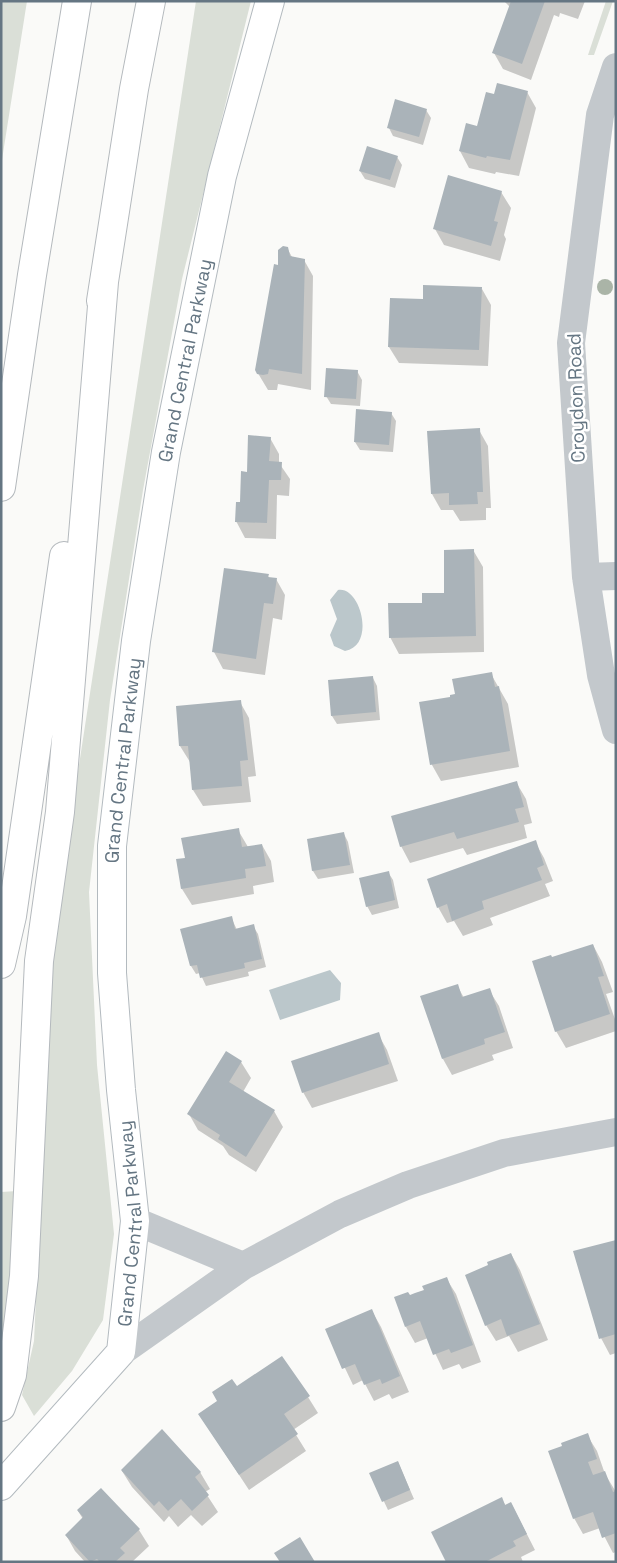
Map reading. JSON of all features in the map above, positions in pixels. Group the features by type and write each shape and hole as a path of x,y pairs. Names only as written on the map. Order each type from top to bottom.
{"main road":[{"path":"1,487 33,265 77,1"},
{"path":"1,964 12,916 104,282 134,89 151,1"},
{"name":"Grand Central Parkway","path":"1,1486 121,1352 135,1221 121,1090 112,973 112,846 136,641 166,452 222,176 270,1"},
{"path":"1,1407 12,1375 24,1276 39,961 60,812 104,282"}],"street":[{"name":"Croydon Road","path":"616,67 600,115 571,343 586,577 601,675 616,730"},
{"path":"586,577 616,576"},
{"path":"121,1352 244,1266 340,1214 408,1185 504,1153 616,1132"},
{"path":"135,1221 244,1266"}],"shaded area":[{"path":"1,1 27,1 1,166"},
{"path":"196,1 251,1 182,279 143,490 110,700 89,892 97,1065 114,1234 103,1320 72,1371 34,1416 22,1395 34,1341 51,977 64,863"},
{"path":"606,1 613,1 594,55 588,55"},
{"path":"338,590 346,591 353,597 362,617 360,639 355,647 345,651 334,646 330,635 337,619 330,600"},
{"path":"330,970 341,983 340,1000 280,1020 269,990"},
{"path":"17,1191 8,1317 1,1348 1,1192"}],"building":[{"path":"511,1 545,1 522,64 492,53"},
{"path":"497,83 528,91 510,160 487,156 486,158 459,151 466,123 477,126 486,92 494,94"},
{"path":"395,99 427,109 419,137 387,128"},
{"path":"367,146 398,156 390,180 359,171"},
{"path":"448,175 502,191 494,221 498,222 491,246 433,229"},
{"path":"283,246 288,247 290,256 305,259 302,374 269,369 268,374 257,374 255,370 274,264 278,265 278,250"},
{"path":"423,285 482,287 479,350 388,347 390,298 423,299"},
{"path":"326,368 358,370 356,399 324,397"},
{"path":"356,409 392,412 389,445 354,442"},
{"path":"480,428 483,492 477,492 478,504 449,505 449,493 431,494 427,431"},
{"path":"248,435 271,437 269,461 282,462 281,480 269,480 267,523 235,522 236,502 240,502 241,471 247,472"},
{"path":"474,549 476,636 389,638 388,603 422,603 422,593 444,593 444,550"},
{"path":"224,568 269,574 268,577 277,578 273,604 264,603 256,659 212,652"},
{"path":"492,672 495,687 499,686 510,751 430,765 419,702 450,697 450,695 455,694 452,679"},
{"path":"373,676 376,712 331,716 328,680"},
{"path":"241,700 248,760 240,761 242,786 192,790 188,746 179,746 176,706"},
{"path":"517,781 524,807 515,809 519,822 457,839 454,832 400,847 391,816"},
{"path":"239,828 242,847 262,844 266,866 245,869 246,878 181,889 176,859 185,858 181,838"},
{"path":"344,832 350,865 312,871 307,839"},
{"path":"536,840 544,865 537,868 542,880 482,901 484,909 452,921 447,904 437,908 427,879"},
{"path":"389,871 395,900 366,907 359,878"},
{"path":"232,916 235,929 254,924 262,959 244,963 245,968 200,978 197,965 190,966 180,929"},
{"path":"593,944 604,976 598,977 610,1014 555,1032 532,961 551,955 552,957"},
{"path":"458,984 462,997 490,988 505,1032 484,1039 485,1044 442,1059 420,996"},
{"path":"379,1032 389,1064 302,1093 291,1061"},
{"path":"226,1051 242,1061 229,1082 275,1110 246,1157 218,1139 220,1135 187,1114"},
{"path":"616,1240 616,1334 599,1339 573,1251"},
{"path":"511,1253 540,1324 507,1336 501,1319 485,1326 465,1275 488,1265 487,1262"},
{"path":"447,1277 473,1345 451,1353 449,1349 433,1355 420,1321 405,1327 394,1297 408,1292 410,1295 424,1290 422,1286"},
{"path":"372,1309 400,1376 382,1384 380,1379 364,1385 355,1364 342,1369 325,1329"},
{"path":"282,1356 310,1396 284,1414 298,1434 239,1475 198,1414 217,1401 212,1392 232,1379 237,1386"},
{"path":"162,1429 201,1472 195,1477 209,1495 192,1511 181,1499 168,1511 159,1501 154,1506 121,1470"},
{"path":"588,1433 597,1459 588,1462 593,1475 605,1471 613,1492 616,1491 616,1533 602,1538 593,1512 573,1519 548,1451 562,1446 561,1443"},
{"path":"398,1461 410,1490 382,1502 369,1473"},
{"path":"101,1488 140,1529 120,1548 125,1553 115,1562 100,1562 97,1559 90,1562 65,1535 83,1517 77,1510"},
{"path":"502,1497 505,1505 511,1502 527,1534 513,1541 516,1546 485,1562 446,1562 431,1532"},
{"path":"300,1537 315,1562 280,1562 274,1553"}]}
